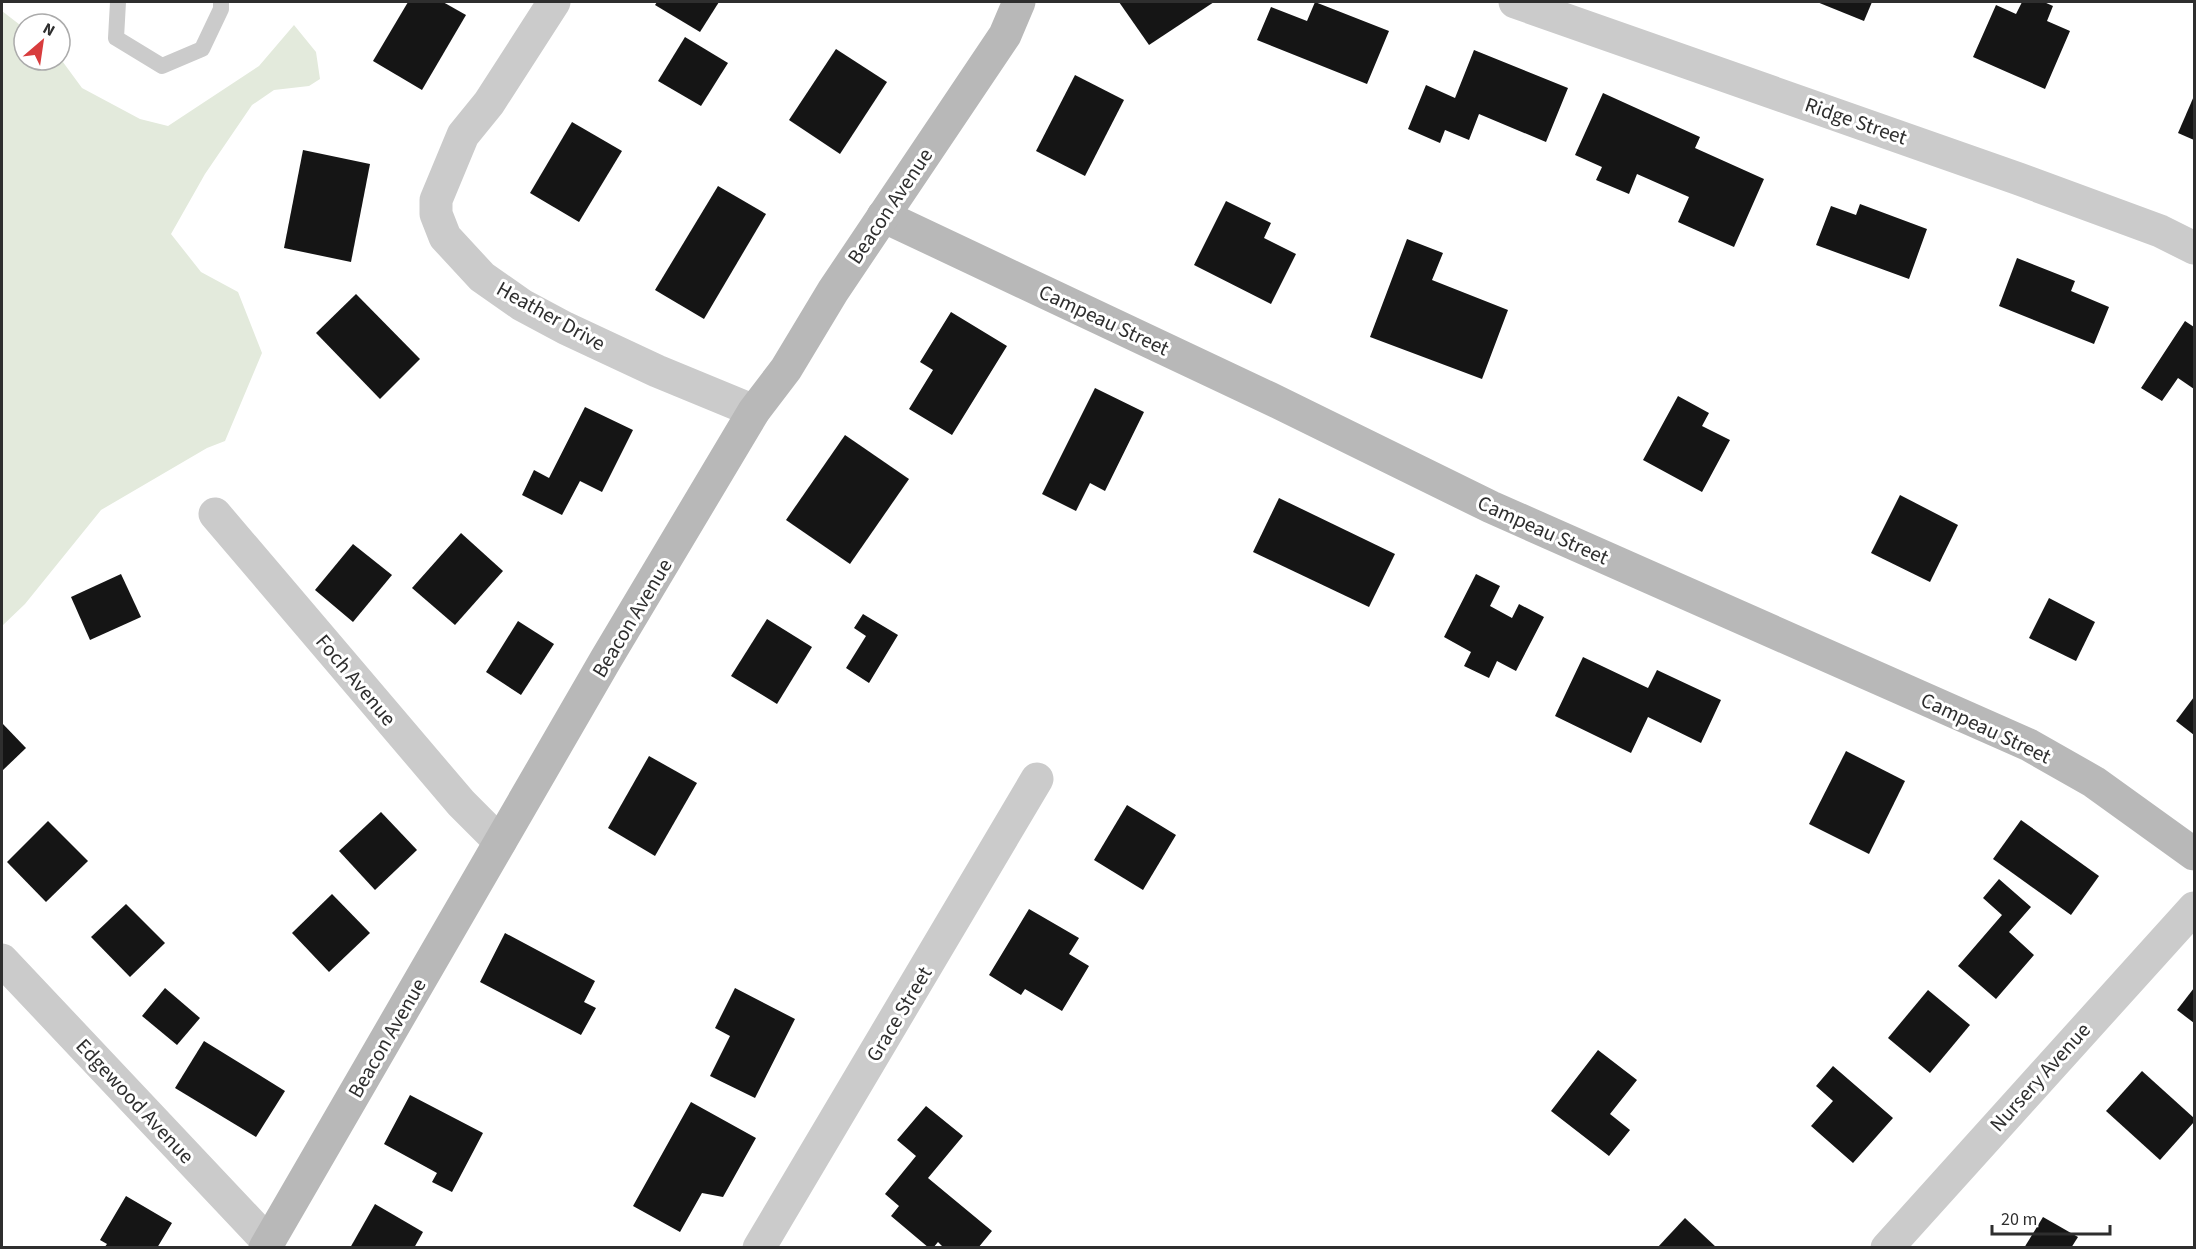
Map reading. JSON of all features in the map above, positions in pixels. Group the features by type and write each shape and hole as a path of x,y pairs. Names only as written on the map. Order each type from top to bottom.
{"street":[{"name":"Heather Drive","path":"554,2 489,104 463,135 436,200 436,214 445,237 482,278 522,305 646,366 754,411"},
{"name":"Beacon Avenue","path":"267,1245 500,842 754,411 786,369 883,216 1005,35 1019,2"},
{"name":"Ridge Street","path":"1515,2 2019,179 2160,231 2194,248"},
{"name":"Campeau Street","path":"883,216 1491,507 2029,745 2094,782 2194,854"},
{"name":"Foch Avenue","path":"215,514 461,803 500,842"},
{"name":"Grace Street","path":"772,1242 1037,779"},
{"name":"Nursery Avenue","path":"1887,1248 2194,909"},
{"name":"Edgewood Avenue","path":"2,960 267,1245"}],"lane":[{"path":"118,2 116,38 162,66 202,49 221,9 221,2"}],"shaded area":[{"path":"2,11 12,19 12,72 70,72 82,88 140,119 168,126 259,66 294,25 316,52 320,79 309,86 274,90 252,105 205,174 171,234 201,272 238,292 262,353 225,441 207,448 101,510 25,604 2,626"}],"building":[{"path":"408,2 443,2 466,15 422,90 373,61"},
{"path":"657,2 719,2 700,32 655,5"},
{"path":"1119,2 1214,2 1149,45"},
{"path":"1315,2 1389,31 1367,84 1257,40 1271,7 1307,21"},
{"path":"1817,2 1872,2 1864,21"},
{"path":"2022,2 2044,2 2053,6 2047,21 2070,31 2045,89 1973,57 1996,5 2016,14"},
{"path":"685,37 728,63 701,106 658,81"},
{"path":"836,49 887,82 840,154 789,120"},
{"path":"1474,50 1568,88 1546,142 1479,114 1469,140 1445,130 1440,143 1408,129 1426,85 1455,98"},
{"path":"1075,75 1124,100 1085,176 1036,151"},
{"path":"1603,93 1700,137 1695,148 1764,179 1734,247 1678,222 1689,197 1637,174 1629,194 1596,180 1602,167 1575,155"},
{"path":"2194,96 2194,140 2178,133"},
{"path":"572,122 622,151 579,222 530,193"},
{"path":"303,150 370,164 351,262 284,248"},
{"path":"718,186 766,214 704,319 655,290"},
{"path":"1226,201 1271,223 1264,238 1296,254 1271,304 1194,265"},
{"path":"1860,204 1927,229 1909,279 1816,245 1831,206 1856,215"},
{"path":"1407,239 1443,253 1432,280 1508,310 1482,379 1370,337"},
{"path":"2017,258 2075,281 2071,291 2109,307 2094,344 1999,306"},
{"path":"356,294 420,359 380,399 316,333"},
{"path":"951,312 1007,346 952,435 909,409 933,370 920,362"},
{"path":"2185,321 2194,327 2194,389 2178,378 2162,401 2141,388"},
{"path":"1095,388 1144,412 1105,491 1090,483 1076,511 1042,494"},
{"path":"1678,396 1709,413 1702,426 1730,440 1702,492 1643,460"},
{"path":"585,407 633,430 602,492 580,481 562,515 522,495 534,470 549,478"},
{"path":"845,435 909,479 850,564 786,520"},
{"path":"1900,495 1958,525 1930,582 1871,553"},
{"path":"1279,498 1395,554 1369,607 1253,552"},
{"path":"461,533 503,571 455,625 412,588"},
{"path":"353,544 392,575 353,622 315,590"},
{"path":"121,574 141,617 90,640 71,597"},
{"path":"1476,574 1500,586 1490,606 1512,618 1519,604 1544,617 1516,671 1497,661 1489,678 1464,666 1471,652 1444,637"},
{"path":"2049,598 2095,622 2076,661 2029,638"},
{"path":"863,614 898,635 869,683 846,668 866,636 854,628"},
{"path":"767,619 812,647 777,704 731,676"},
{"path":"518,621 554,644 521,695 486,672"},
{"path":"1583,657 1648,688 1657,670 1721,700 1701,743 1648,717 1631,753 1555,716"},
{"path":"2194,697 2194,735 2176,721"},
{"path":"2,723 26,748 2,771"},
{"path":"1846,751 1905,781 1869,854 1809,824"},
{"path":"649,756 697,783 655,856 608,828"},
{"path":"1127,805 1176,835 1143,890 1094,860"},
{"path":"381,812 417,850 375,890 339,851"},
{"path":"2021,820 2099,876 2071,915 1993,859"},
{"path":"48,821 88,861 46,902 7,862"},
{"path":"1999,879 2031,907 2009,932 2034,955 1996,999 1958,966 2002,915 1983,898"},
{"path":"332,894 370,933 329,972 292,933"},
{"path":"126,904 165,943 130,977 91,937"},
{"path":"1029,909 1079,938 1069,954 1089,966 1062,1011 1025,989 1021,995 989,975"},
{"path":"505,933 595,981 584,1002 596,1008 581,1035 480,982"},
{"path":"165,988 200,1018 177,1045 142,1016"},
{"path":"735,988 795,1019 755,1098 710,1076 730,1036 715,1028"},
{"path":"2194,988 2194,1023 2177,1010"},
{"path":"1928,990 1970,1025 1930,1073 1888,1038"},
{"path":"204,1041 285,1091 256,1137 175,1088"},
{"path":"1598,1050 1637,1080 1610,1114 1630,1130 1609,1156 1551,1111"},
{"path":"1833,1066 1893,1118 1853,1163 1811,1126 1833,1101 1816,1086"},
{"path":"2142,1071 2194,1118 2194,1122 2160,1160 2106,1111"},
{"path":"410,1095 483,1133 452,1192 432,1182 437,1173 384,1144"},
{"path":"691,1102 756,1138 723,1197 702,1193 680,1232 633,1206"},
{"path":"926,1106 963,1136 928,1178 992,1231 978,1248 944,1248 938,1242 933,1248 929,1248 891,1216 899,1206 885,1194 916,1156 897,1140"},
{"path":"126,1196 172,1223 157,1248 104,1248 107,1244 100,1240"},
{"path":"375,1204 423,1232 414,1248 350,1248"},
{"path":"2043,1217 2078,1237 2071,1248 2024,1248"},
{"path":"1685,1218 1717,1248 1657,1248"}]}
